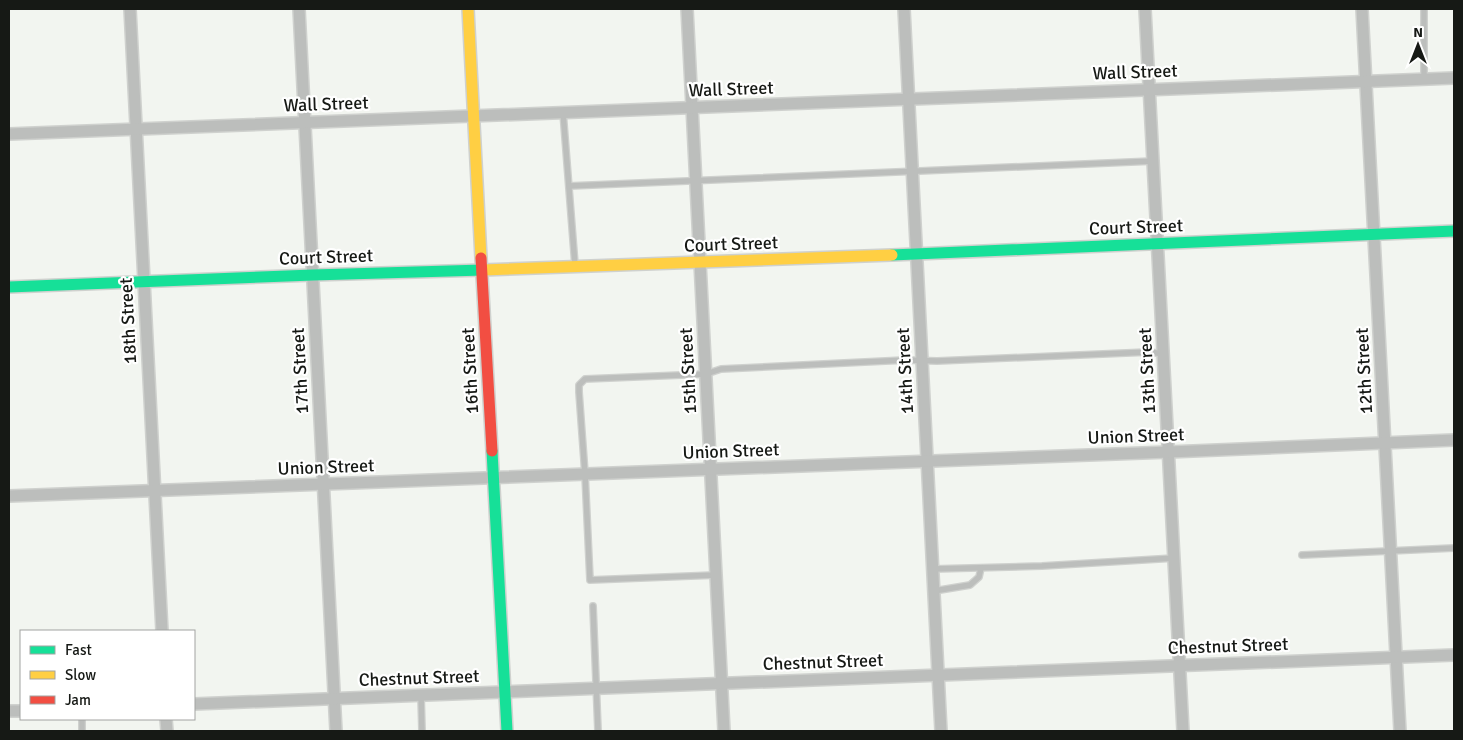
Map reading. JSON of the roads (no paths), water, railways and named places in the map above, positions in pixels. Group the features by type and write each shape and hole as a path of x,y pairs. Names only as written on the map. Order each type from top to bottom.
{"street":[{"name":"18th Street","path":"130,9 162,630"},
{"name":"17th Street","path":"299,9 336,731"},
{"name":"16th Street","path":"468,9 507,731"},
{"name":"15th Street","path":"687,9 724,731"},
{"name":"14th Street","path":"904,9 941,731"},
{"name":"13th Street","path":"1145,9 1183,731"},
{"name":"12th Street","path":"1362,9 1400,731"},
{"name":"Wall Street","path":"9,134 1454,78"},
{"name":"Court Street","path":"9,287 313,275 483,271 1454,231"},
{"name":"Union Street","path":"9,496 1454,440"},
{"name":"Chestnut Street","path":"195,704 1454,654"}],"lane":[{"path":"1424,9 1424,79"},
{"path":"563,112 575,267"},
{"path":"569,186 1154,162"},
{"path":"716,575 590,580 579,392 579,384 585,379 706,374 721,370 906,360 922,361 1149,352 1164,354"},
{"path":"1302,555 1454,548"},
{"path":"933,569 1042,566 1175,558"},
{"path":"934,591 970,585 979,577 981,568"},
{"path":"593,606 598,731"},
{"path":"421,695 422,731"}]}
